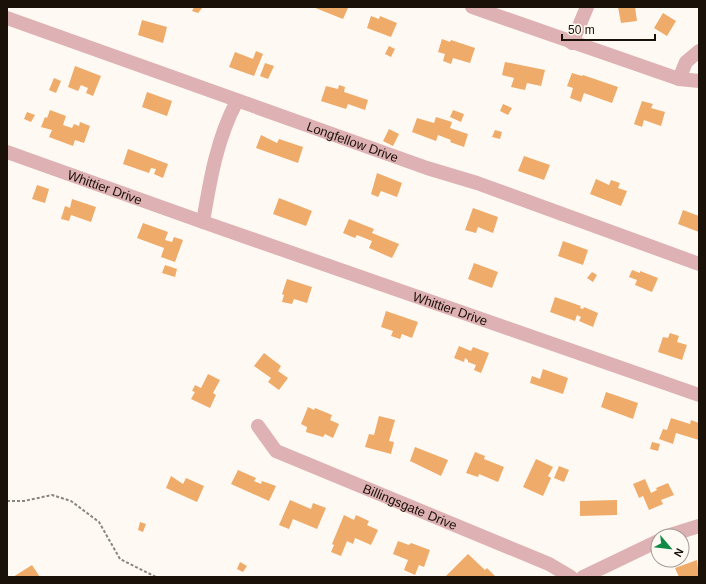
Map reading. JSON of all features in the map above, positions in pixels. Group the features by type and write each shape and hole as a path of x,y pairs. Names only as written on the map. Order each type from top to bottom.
{"street":[{"path":"472,7 678,79 699,82"},
{"path":"572,43 587,7"},
{"name":"Longfellow Drive","path":"7,18 102,50 237,101 427,168 477,183 699,264"},
{"path":"678,79 686,62 699,51"},
{"path":"203,222 218,144 227,119 237,101"},
{"name":"Whittier Drive","path":"7,152 699,395"},
{"name":"Billingsgate Drive","path":"258,426 276,451 548,564 571,577"},
{"path":"583,577 650,545"}],"path":[{"path":"7,501 24,500 52,495 71,501 99,522 120,559 156,577"}],"building":[{"path":"194,7 203,7 198,13 192,11"},
{"path":"313,7 347,7 348,8 343,19"},
{"path":"618,7 635,7 637,21 621,23"},
{"path":"663,13 676,21 667,36 654,28"},
{"path":"371,16 379,19 380,16 397,23 391,37 367,28"},
{"path":"142,20 167,27 163,43 138,35"},
{"path":"442,39 450,42 451,40 475,48 470,63 453,58 451,64 443,61 445,54 438,52"},
{"path":"389,46 395,49 391,57 385,54"},
{"path":"256,51 263,54 254,76 229,67 235,52 253,59"},
{"path":"505,62 545,70 541,86 527,83 525,90 511,87 514,78 502,75"},
{"path":"265,63 274,66 268,79 260,76"},
{"path":"75,66 101,76 93,96 86,93 88,88 81,85 78,91 68,87"},
{"path":"572,73 583,75 618,87 612,103 584,93 581,102 570,98 573,88 567,86"},
{"path":"54,78 61,81 56,93 49,90"},
{"path":"339,85 345,87 344,92 368,100 365,110 348,104 346,109 321,101 326,86 338,89"},
{"path":"147,92 172,101 167,116 142,107"},
{"path":"642,101 653,104 651,108 665,112 661,126 644,120 642,127 634,124"},
{"path":"503,104 512,108 508,115 500,111"},
{"path":"50,110 66,116 63,125 72,128 74,124 79,126 80,122 90,126 84,143 75,140 73,146 49,137 52,130 41,127"},
{"path":"453,110 464,114 461,122 450,117"},
{"path":"27,112 35,115 31,122 24,119"},
{"path":"436,117 452,122 450,128 468,134 464,147 450,142 451,140 438,135 436,141 412,132 417,118 434,123"},
{"path":"389,129 399,134 393,146 383,141"},
{"path":"495,130 502,132 500,139 492,137"},
{"path":"261,135 277,143 279,139 303,147 298,163 256,148"},
{"path":"128,149 168,164 163,178 154,174 156,169 151,168 149,173 123,164"},
{"path":"524,156 550,165 544,180 518,171"},
{"path":"377,173 402,183 397,197 381,191 378,197 371,194"},
{"path":"596,179 609,185 611,180 620,183 618,188 627,191 621,206 590,194"},
{"path":"37,185 49,189 45,203 32,199"},
{"path":"279,198 312,211 306,226 273,214"},
{"path":"72,199 96,207 91,222 71,215 69,221 61,219 65,206 70,208"},
{"path":"473,208 498,217 493,233 478,227 476,233 465,230"},
{"path":"683,210 699,216 699,232 678,224"},
{"path":"349,219 374,229 372,233 399,244 392,258 369,248 372,241 357,235 355,238 343,233"},
{"path":"143,223 168,232 165,240 172,242 174,237 183,240 175,262 161,257 164,248 137,238"},
{"path":"563,241 588,250 583,265 558,256"},
{"path":"474,263 498,272 492,288 468,279"},
{"path":"165,265 177,269 175,277 162,273"},
{"path":"632,270 640,273 640,271 658,278 652,292 635,285 637,280 629,277"},
{"path":"592,272 597,275 593,282 587,278"},
{"path":"287,279 312,287 307,303 294,299 292,304 282,302 284,295 282,294"},
{"path":"555,297 581,306 580,308 583,309 584,307 598,313 593,327 579,321 581,317 577,315 575,321 550,312"},
{"path":"386,311 418,322 412,338 402,334 400,339 391,336 393,331 381,327"},
{"path":"670,333 679,336 677,342 687,345 682,360 658,352 663,337 668,338"},
{"path":"459,346 471,351 473,347 489,353 481,373 474,370 476,365 468,362 465,358 464,362 454,358"},
{"path":"264,353 281,366 278,371 288,378 279,390 268,382 271,378 254,366"},
{"path":"543,369 568,378 563,394 530,383 532,376 540,379"},
{"path":"208,374 220,380 213,393 216,395 210,408 191,399 195,392 192,391 195,385 201,388"},
{"path":"606,392 638,403 633,419 601,407"},
{"path":"308,407 314,410 315,408 332,415 330,420 339,424 333,438 325,434 323,437 306,432 307,427 301,424"},
{"path":"379,416 395,420 389,441 394,442 391,454 365,447 369,434 374,435"},
{"path":"671,418 690,424 691,420 699,423 699,440 676,433 673,444 659,439 663,429 667,430"},
{"path":"652,442 660,444 658,451 650,449"},
{"path":"415,447 448,460 441,476 410,461"},
{"path":"475,452 485,456 484,459 504,467 498,482 479,474 478,477 466,473"},
{"path":"536,459 553,467 548,476 551,478 543,496 523,487"},
{"path":"559,466 569,470 564,482 554,478"},
{"path":"238,470 256,478 254,481 261,484 262,481 276,486 269,501 231,484"},
{"path":"171,476 183,484 186,478 204,486 197,502 166,488"},
{"path":"645,479 651,493 657,490 656,488 668,483 674,495 661,500 663,504 649,510 643,496 639,498 633,484"},
{"path":"290,500 311,509 313,503 326,508 317,529 293,519 289,529 279,525"},
{"path":"617,500 617,515 580,516 580,501"},
{"path":"344,515 354,520 356,515 369,521 367,525 378,530 371,545 355,538 353,544 347,541 341,556 331,552 334,545 332,544"},
{"path":"140,522 146,524 143,532 138,530"},
{"path":"398,541 409,545 411,543 430,550 424,567 419,565 415,575 404,570 408,560 393,554"},
{"path":"468,554 485,570 487,568 496,577 446,576"},
{"path":"697,560 699,576 679,577 675,568 690,568 690,563"},
{"path":"240,562 247,566 243,572 237,569"},
{"path":"32,565 40,577 13,577"}]}
